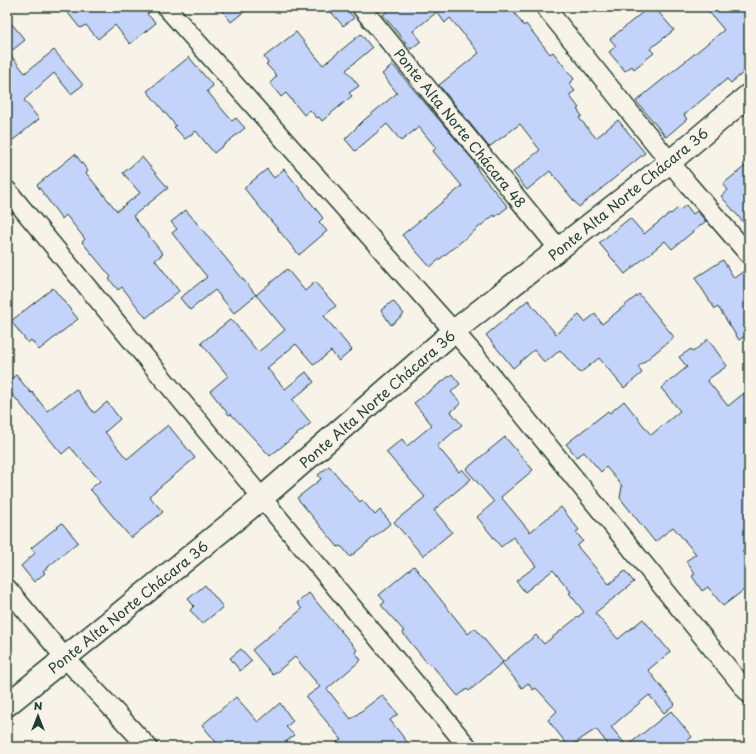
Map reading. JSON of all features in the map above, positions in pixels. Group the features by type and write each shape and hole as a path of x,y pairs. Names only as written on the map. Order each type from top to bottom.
{"street":[{"path":"166,7 454,331 749,694"},
{"name":"Ponte Alta Norte Chácara 48","path":"361,7 559,249"},
{"path":"545,7 749,256"},
{"name":"Ponte Alta Norte Chácara 36","path":"7,705 262,498 454,331 670,161 749,95"},
{"path":"7,190 468,747"},
{"path":"7,588 65,658 148,747"}],"building":[{"path":"75,7 155,7 147,14 156,23 130,44 115,25 98,39 86,25 80,28 68,13"},
{"path":"220,7 250,7 231,22"},
{"path":"327,7 345,7 354,18 343,26"},
{"path":"392,7 510,7 524,26 526,24 550,54 553,52 574,79 569,84 575,91 569,95 579,108 577,109 582,116 579,118 596,138 618,120 645,153 579,207 550,171 527,190 513,172 540,150 520,124 489,147 439,85 479,53 450,18 445,23 437,12 413,31 421,41 411,49 383,15"},
{"path":"649,7 654,7 674,30 650,49 654,53 634,69 632,66 625,71 609,52 616,46 610,39"},
{"path":"705,7 739,7 749,19 749,68 731,83 727,79 684,115 687,119 666,137 636,101 724,30"},
{"path":"7,18 25,40 9,53 25,73 54,50 83,85 71,94 54,73 24,100 39,119 7,145"},
{"path":"296,32 323,65 361,34 372,48 346,70 359,86 349,93 352,96 322,121 310,110 304,115 286,93 281,97 270,83 277,76 266,64 268,63 264,57"},
{"path":"189,57 213,86 207,91 232,121 236,118 245,128 214,153 196,131 185,139 147,91"},
{"path":"393,65 473,160 479,172 508,207 495,217 494,215 430,267 402,235 462,186 433,151 436,148 419,127 401,141 387,124 355,151 345,139 364,120 397,93 382,74"},
{"path":"75,154 88,171 86,173 117,211 140,193 123,173 142,157 168,188 133,216 163,254 155,260 179,291 146,318 122,287 118,290 109,279 111,277 82,242 85,239 66,215 62,219 37,185"},
{"path":"749,163 749,229 721,196 728,190 723,184"},
{"path":"267,169 274,178 284,169 323,218 319,222 327,231 299,255 244,188"},
{"path":"686,205 693,214 697,211 706,221 672,249 665,241 625,274 599,243 630,218 644,234 670,213 671,214 678,208 680,210"},
{"path":"186,210 256,295 234,313 215,290 190,310 180,298 207,277 172,233 177,229 171,222"},
{"path":"723,260 734,278 744,271 749,279 749,333 739,340 718,307 715,309 695,278"},
{"path":"287,269 305,291 315,282 336,306 324,316 352,350 339,361 331,351 314,365 296,344 267,368 285,389 306,372 314,382 292,400 311,423 270,456 231,414 229,415 210,391 228,376 201,343 231,319 258,352 285,330 256,295"},
{"path":"53,288 78,319 39,350 31,340 28,343 11,321"},
{"path":"639,294 674,337 638,367 642,373 624,388 599,358 580,373 560,350 545,363 534,350 513,368 486,335 528,300 556,334 579,315 585,322 595,314 602,324"},
{"path":"393,301 404,314 391,325 381,310"},
{"path":"708,339 727,366 707,380 728,406 743,394 749,400 749,546 742,551 749,560 749,586 723,606 708,587 702,591 692,576 695,574 686,561 696,554 673,527 655,542 620,498 622,486 606,467 601,472 584,452 577,457 566,444 608,411 610,413 624,401 651,435 680,411 661,388 687,367 679,357 691,349 693,352"},
{"path":"452,374 460,384 451,392 461,403 451,412 462,425 437,446 459,472 462,469 471,479 434,510 452,532 423,556 394,522 425,497 386,452 402,439 407,446 432,425 414,403"},
{"path":"16,375 47,411 76,389 94,413 107,402 120,419 105,432 127,459 168,425 195,458 149,496 163,512 131,538 90,489 100,481 70,447 62,454 7,388 7,382"},
{"path":"505,437 533,470 501,497 530,532 561,507 579,530 576,532 583,541 577,546 609,584 625,571 634,582 595,613 618,639 643,619 670,652 648,670 675,704 664,713 649,695 611,727 627,746 671,711 692,737 679,747 610,747 596,729 569,747 548,720 557,711 536,688 533,690 528,683 522,688 502,663 536,635 544,644 584,612 569,593 571,592 553,570 525,592 516,581 536,566 513,537 501,547 477,517 494,502 466,469"},
{"path":"329,466 360,502 362,500 375,515 380,510 391,523 350,557 343,548 340,546 338,547 297,498 321,479 318,475"},
{"path":"62,523 78,542 43,571 45,573 34,582 21,566 35,553 31,548"},
{"path":"414,566 468,634 475,628 503,662 469,691 467,689 458,696 430,663 428,664 402,632 404,631 381,605 385,602 379,595"},
{"path":"205,585 223,607 202,624 190,610 194,606 188,599"},
{"path":"309,593 357,650 355,652 361,660 327,689 351,719 382,695 398,714 390,720 411,747 331,747 341,739 306,697 320,687 295,657 273,675 252,650 302,609 297,603"},
{"path":"241,649 252,661 240,671 230,658"},
{"path":"236,697 258,722 280,703 293,721 286,727 294,735 280,747 220,747 202,725"}]}
